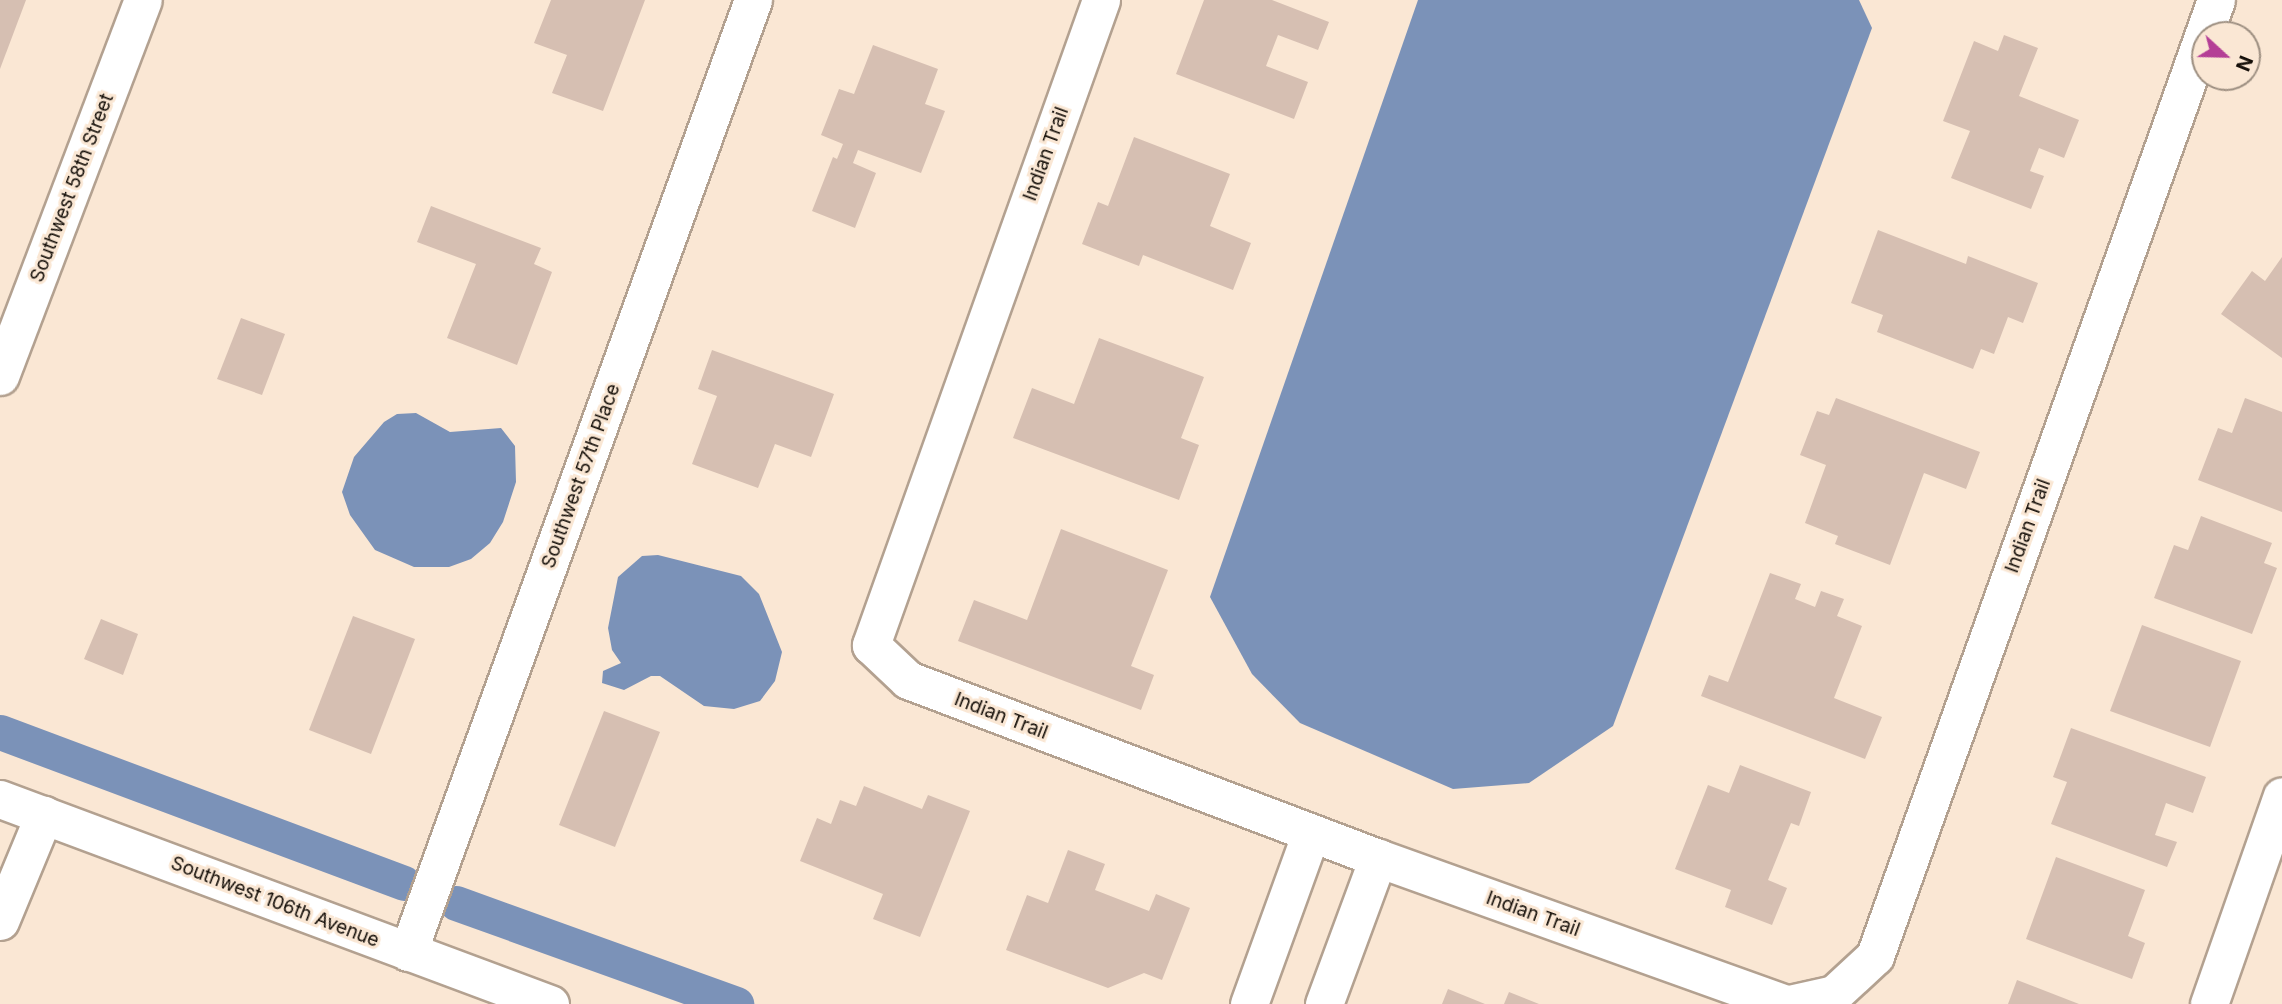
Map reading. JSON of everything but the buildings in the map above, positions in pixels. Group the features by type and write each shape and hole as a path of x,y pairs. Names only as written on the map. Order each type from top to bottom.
{"street":[{"name":"Southwest 58th Street","path":"0,376 144,0"},
{"name":"Southwest 57th Place","path":"408,952 753,0"},
{"name":"Indian Trail","path":"1101,0 871,645 908,680 1378,858 1788,1004 1834,994 1875,956 2216,0"},
{"path":"2208,1004 2282,796"},
{"name":"Southwest 106th Avenue","path":"0,799 550,1004"},
{"path":"0,921 44,815"},
{"path":"1248,1004 1311,833"},
{"path":"1324,1004 1378,858"}],"water":[{"path":"1418,0 1859,0 1872,28 1613,726 1529,783 1453,789 1300,723 1252,674 1210,597"},
{"path":"416,413 450,432 501,428 515,446 516,482 503,522 490,543 471,559 449,567 414,567 375,550 350,515 342,492 354,457 384,422 397,414"},
{"path":"658,555 741,576 759,594 782,652 775,681 760,701 734,709 704,706 660,676 651,676 624,690 602,683 603,671 621,663 612,650 608,628 618,577 642,556"}],"waterway":[{"path":"0,732 404,883"},
{"path":"456,903 736,1004"}]}
